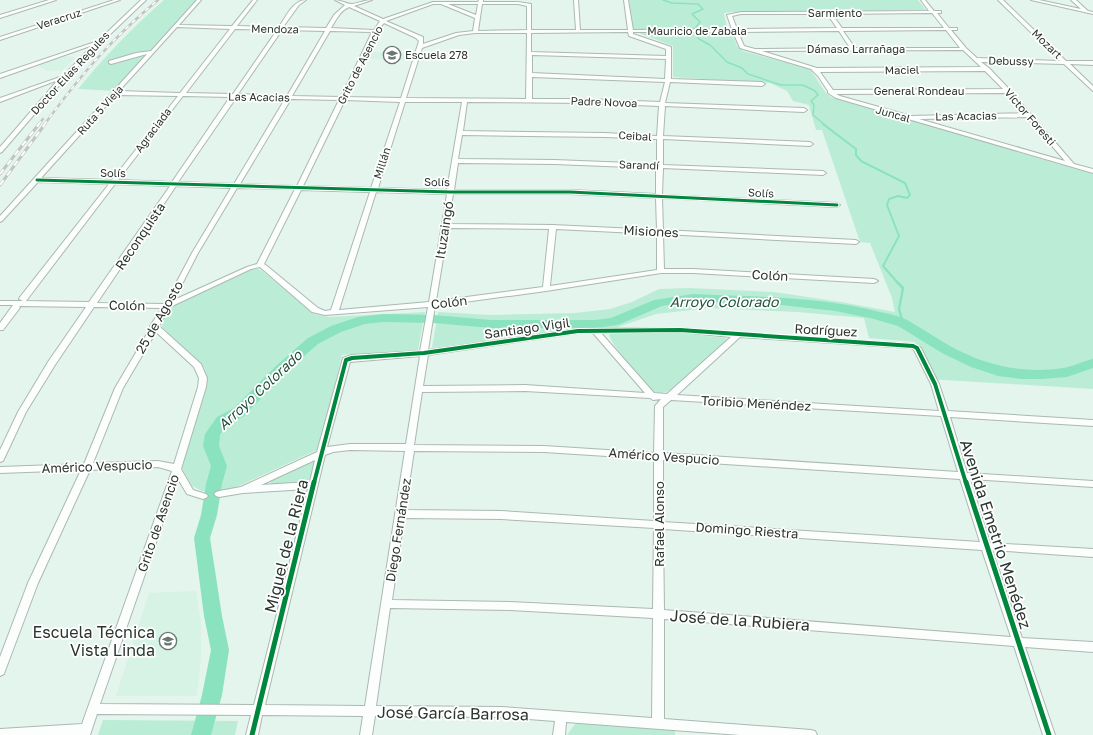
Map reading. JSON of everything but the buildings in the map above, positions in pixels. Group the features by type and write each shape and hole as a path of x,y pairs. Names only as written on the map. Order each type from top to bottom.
{"street":[{"path":"0,17 54,0"},
{"name":"Veracruz","path":"1,38 118,0"},
{"name":"Doctor Elías Regules","path":"0,151 42,100 99,42 144,0"},
{"name":"Ruta 5 Vieja","path":"0,220 198,0"},
{"name":"Agraciada","path":"23,299 255,0"},
{"name":"Reconquista","path":"0,459 22,412 51,364 297,4 304,0"},
{"path":"336,0 382,21 419,42"},
{"name":"25 de Agosto","path":"0,671 32,583 86,467 119,388 167,306 195,252 237,185 339,12 345,7 370,0"},
{"path":"434,0 478,17"},
{"path":"576,0 578,31"},
{"path":"626,0 631,34 668,48 668,80 662,105 660,137 659,197 661,271"},
{"path":"923,0 978,57 976,60"},
{"path":"928,0 952,29 964,49 976,60"},
{"name":"Mozart","path":"1000,0 1093,89"},
{"path":"1033,0 1093,13"},
{"path":"1073,0 1087,12"},
{"path":"475,32 480,1"},
{"name":"Grito de Asencio","path":"260,265 375,31 385,19 440,2 518,2 529,5 529,100"},
{"name":"Sarmiento","path":"735,31 729,15 731,14 939,12"},
{"path":"829,13 853,49"},
{"name":"Mendoza","path":"175,26 375,31"},
{"name":"Mauricio de Zabala","path":"419,42 429,42 462,32 952,29"},
{"path":"735,31 742,47 748,50 817,70 830,92"},
{"path":"0,76 99,42"},
{"name":"Mauricio de Zabala","path":"419,42 429,42"},
{"name":"Millán","path":"334,313 403,100 419,42"},
{"name":"Dámaso Larrañaga","path":"748,50 964,49"},
{"path":"112,62 138,54 151,52"},
{"path":"530,53 668,58"},
{"name":"Debussy","path":"976,60 1093,63"},
{"name":"Víctor Foresti","path":"976,60 1008,91 1072,165"},
{"name":"Maciel","path":"817,70 987,69"},
{"path":"530,75 762,84"},
{"path":"0,100 65,76"},
{"name":"General Rondeau","path":"830,92 1008,91"},
{"name":"Juncal","path":"830,92 842,99 1093,171"},
{"name":"Las Acacias","path":"115,93 403,100"},
{"name":"Padre Novoa","path":"403,100 529,100 804,110"},
{"name":"Ituzaingó","path":"429,325 465,100"},
{"name":"Las Acacias","path":"904,117 1028,115"},
{"name":"Ceibal","path":"460,133 575,134 810,144"},
{"name":"Sarandí","path":"456,161 554,162 823,173"},
{"name":"Solís","path":"37,180 450,192 570,192 838,205"},
{"name":"Misiones","path":"445,226 553,227 660,231 856,242"},
{"path":"546,289 553,227"},
{"name":"Colón","path":"0,304 167,306 249,268 260,265 265,267 315,310 324,313 432,304 628,278 661,271 693,271 874,282"},
{"name":"Colón","path":"0,298 23,299 47,304"},
{"name":"Colón","path":"0,308 47,304"},
{"path":"0,328 16,307"},
{"name":"Diego Fernández","path":"366,735 429,325"},
{"name":"Grito de Asencio","path":"85,732 177,469 202,387 203,378 198,366 154,326"},
{"name":"Santiago Vigil","path":"345,362 346,360 352,358 424,353 578,331 680,330 738,335"},
{"path":"595,331 659,406 738,335"},
{"name":"Rodríguez","path":"738,335 913,346"},
{"name":"Avenida Emetrio Menédez","path":"913,346 917,348 935,384 986,546 1049,735"},
{"name":"Miguel de la Riera","path":"252,735 345,362"},
{"name":"Toribio Menéndez","path":"419,389 525,388 1093,423"},
{"name":"Rafael Alonso","path":"658,723 659,406"},
{"name":"Américo Vespucio","path":"243,490 330,449 350,447 544,449 658,455 1093,484"},
{"name":"Américo Vespucio","path":"0,470 158,464 170,465 177,469"},
{"path":"177,469 190,492 203,496"},
{"name":"Américo Vespucio","path":"219,494 243,490 314,485"},
{"name":"Domingo Riestra","path":"401,514 501,515 1093,553"},
{"name":"José de la Rubiera","path":"386,604 455,603 525,605 1093,647"},
{"name":"José García Barrosa","path":"93,709 502,712 658,723 762,733 811,735"},
{"path":"559,735 561,717"},
{"path":"0,734 85,732"}],"shaded area":[{"name":"Escuela 278","path":"372,52 413,53 410,60 369,59"},
{"path":"63,56 75,57 62,71 47,71 37,65"},
{"name":"Escuela Técnica Vista Linda","path":"196,591 201,623 201,658 197,696 116,696 149,593"}],"green space":[{"path":"164,0 197,0 116,91 78,89 119,43"},
{"path":"629,0 918,0 926,10 732,12 724,13 727,28 637,30 633,28"},
{"path":"639,33 732,33 737,46 743,51 810,69 826,93 831,97 1093,174 1093,389 927,379 915,342 869,338 864,318 797,312 709,308 656,314 615,328 567,330 432,348 438,312 491,315 575,313 610,309 632,302 659,289 690,288 774,292 895,312 892,298 870,243 860,242 822,130 816,130 809,105 793,101 787,91 770,83 673,77 673,46"},
{"path":"251,270 261,270 314,314 329,317 425,312 418,350 342,355 319,449 230,490 202,491 192,486 181,466 207,385 207,376 204,367 162,327 162,321 172,306"},
{"path":"612,333 680,333 725,338 728,341 669,391 660,393 651,391 646,387 614,345 609,335"},
{"path":"312,462 315,463 311,478 309,480 270,485 271,481"},
{"path":"103,720 238,721 235,735 98,735"},
{"path":"583,722 675,729 675,735 567,735 575,724"}],"waterway":[{"path":"663,0 672,3 698,4 703,9 692,14 700,22 696,27 697,30"},
{"path":"697,32 696,34 699,39 710,45 727,62 742,68 748,74 781,85 803,85 815,91 818,95 811,101 814,105 813,115 825,125"},
{"path":"823,124 856,149 856,155 861,161 905,183 910,195 907,198 898,196 889,199 887,205 899,236 883,266 898,283"},
{"path":"898,283 903,288 899,309 903,323"},
{"name":"Arroyo Colorado","path":"201,735 212,695 220,650 213,616 202,538 209,515 214,484 219,466 211,446 213,434 222,421 239,412 282,368 313,341 336,329 363,320 383,318 434,319 491,324 595,324 613,322 659,303 676,300 693,298 772,300 835,307 876,315 903,323 947,350 976,364 998,371 1021,374 1067,372 1093,363"}],"railway":[{"path":"44,125 83,74 125,29 158,0"},
{"path":"38,125 43,119"},
{"path":"0,174 39,124"},
{"path":"0,185 45,124"}],"cycle path":[{"path":"37,180 450,192 570,192 837,205"},
{"path":"252,735 321,454 346,360 352,358 424,353 578,331 636,330 680,330 913,346 917,348 935,384 986,546 1049,735"}],"place":[{"name":"Escuela 278","path":"392,55"},
{"name":"Escuela Técnica Vista Linda","path":"168,641"}]}
